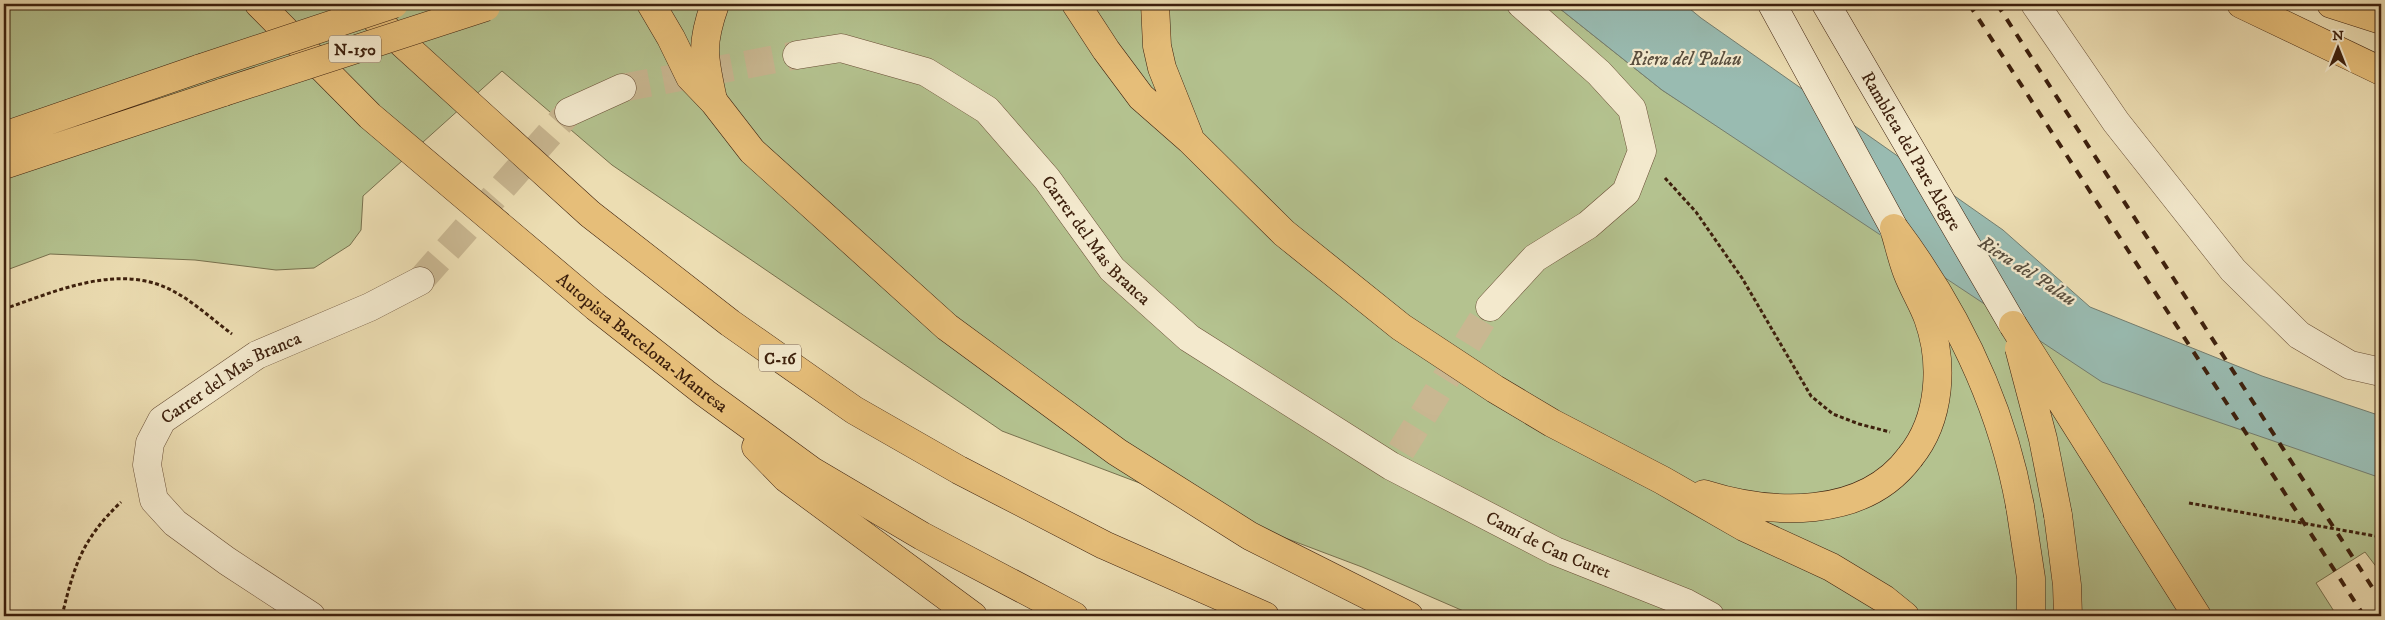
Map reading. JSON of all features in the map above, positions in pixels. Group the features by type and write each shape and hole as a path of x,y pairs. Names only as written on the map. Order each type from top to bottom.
{"main road":[{"name":"Autopista Barcelona-Manresa","path":"259,4 370,116 596,307 705,393 812,471 922,536 1074,616"},
{"name":"C-16","path":"359,4 590,214 730,323 854,410 959,470 1104,545 1265,616"},
{"name":"N-150","path":"4,136 394,4"},
{"path":"651,4 671,38 690,77 714,102 752,151 828,221 955,332 1117,452 1250,536 1409,616"},
{"path":"714,102 704,58 705,31 715,4"},
{"path":"1076,4 1106,50 1141,97 1190,140 1284,233 1400,326 1495,389 1552,423 1662,480 1744,527 1831,567 1884,600 1905,616"},
{"path":"1155,4 1157,46 1162,68 1190,140"},
{"path":"2331,4 2381,20"},
{"path":"2245,5 2381,51"},
{"path":"2245,5 2381,71"},
{"name":"N-150","path":"4,165 492,6"},
{"path":"1662,480 1720,499 1764,506 1805,509 1836,505 1865,494 1889,479 1910,457 1918,448 1931,417 1937,384 1937,364 1928,318 1907,273 1894,228"},
{"path":"1894,228 1924,268 1951,312 1980,372 2000,427 2020,506 2031,578 2031,616"},
{"path":"2014,325 2043,439 2058,514 2067,585 2068,616"},
{"path":"2014,325 2197,616"},
{"path":"705,393 786,478 973,616"}],"street":[{"path":"1490,307 1535,258 1588,225 1626,192 1642,151 1632,109 1598,74 1521,4"},
{"path":"1772,4 1894,228"},
{"name":"Rambleta del Pare Alegre","path":"1826,4 2014,325"},
{"path":"2035,4 2116,122 2234,270 2300,335 2350,365 2381,372"},
{"name":"Carrer del Mas Branca","path":"797,55 841,48 926,72 987,110 1047,180 1112,268 1189,338 1396,458"},
{"path":"569,112 622,88"},
{"name":"Carrer del Mas Branca","path":"311,616 227,561 175,523 154,500 147,465 150,443 162,420 257,355 370,307 420,281"},
{"name":"Camí de Can Curet","path":"1396,458 1554,552 1686,603 1710,616"}],"path":[{"path":"1642,151 1696,212 1742,278 1811,396 1834,414 1858,424 1894,432"},
{"path":"4,309 103,278 138,278 173,291 257,355"},
{"path":"62,616 77,558 94,531 129,494 152,488"},
{"path":"2189,503 2381,537"}],"green space":[{"path":"4,4 1554,4 1662,90 1792,174 2351,466 2381,478 2381,573 2365,552 2316,583 2337,616 1475,616 1362,567 1002,431 612,165 502,71 363,196 361,230 350,245 314,268 276,270 195,260 50,254 4,271"}],"water":[{"name":"Riera del Palau","path":"1554,4 1684,4 1701,18 2003,230 2090,307 2262,376 2381,416 2381,478 2102,382 1662,90"}],"tunnel":[{"path":"622,88 797,55"},
{"path":"420,281 569,112"},
{"path":"1401,451 1490,307"}],"railway":[{"path":"1969,4 2364,616"},
{"path":"1997,4 2381,601"}]}
